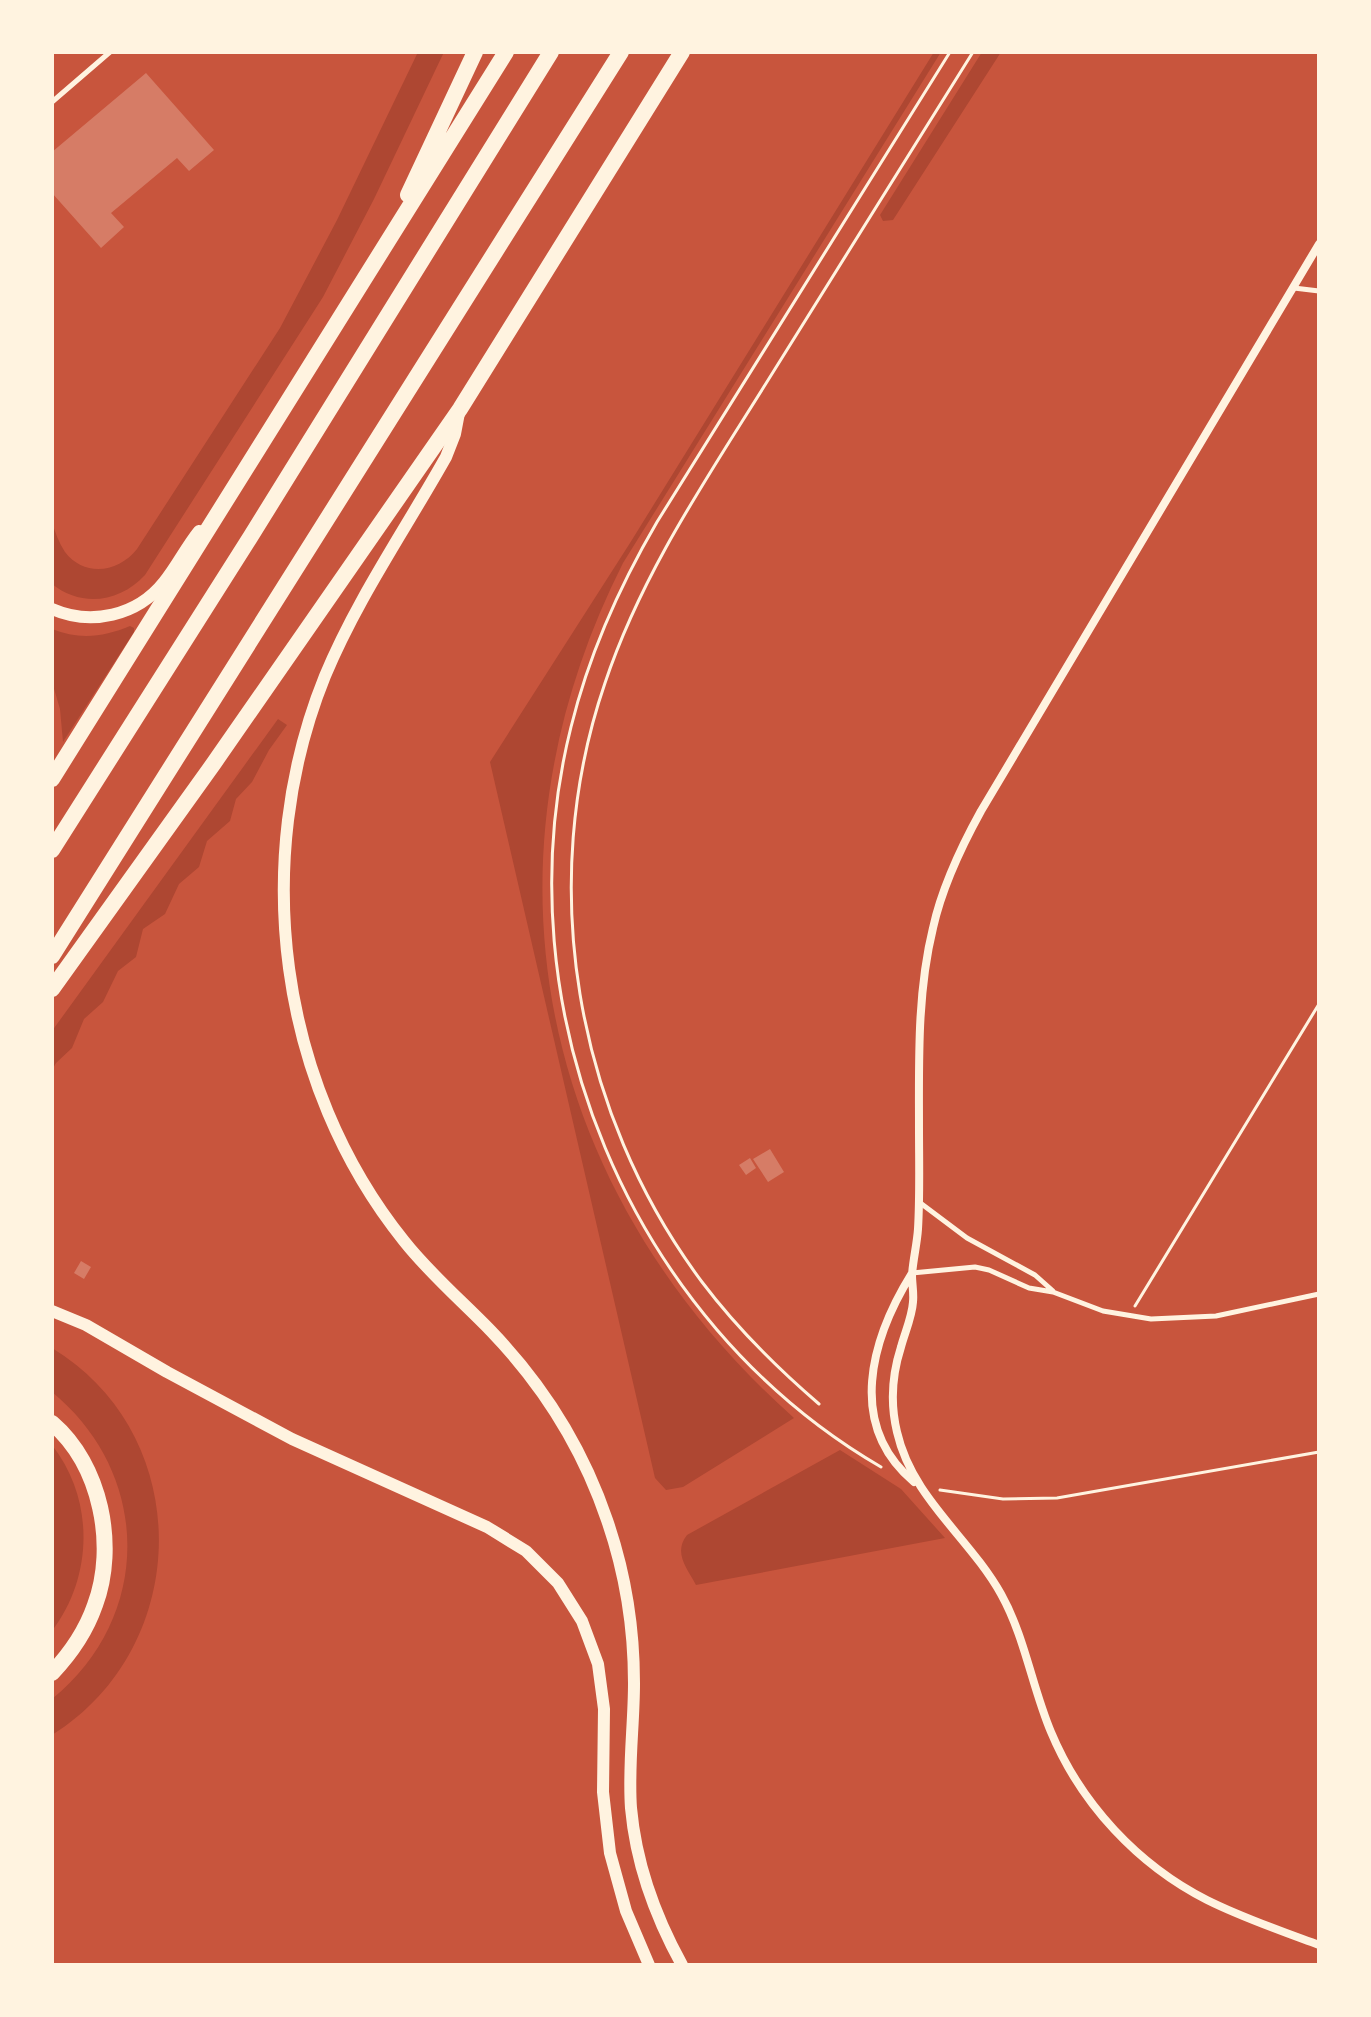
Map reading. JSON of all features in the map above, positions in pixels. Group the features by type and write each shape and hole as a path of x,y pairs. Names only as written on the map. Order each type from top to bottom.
{"main road":[{"path":"394,232 414,180 475,52"},
{"path":"52,779 506,52"},
{"path":"52,850 551,52"},
{"path":"52,956 621,52"},
{"path":"52,989 214,763 460,409 682,52"},
{"path":"52,1673 89,1622 104,1562 102,1520 91,1481 83,1462 55,1426"}],"street":[{"path":"918,1485 901,1449 893,1408 895,1368 913,1307 912,1273 919,1202 922,1006 932,931 951,869 981,811 1317,251"},
{"path":"460,409 446,457 353,616 312,711 295,773 286,833 283,896 288,962 301,1034 312,1072 341,1144 359,1177 421,1262 489,1328 531,1378 568,1432 596,1491 617,1553 630,1617 634,1682 630,1780 635,1835 657,1914 682,1965"},
{"path":"52,609 68,615 95,618 134,608 155,592 196,534 224,506"},
{"path":"912,1273 889,1316 871,1390 875,1427 892,1461 918,1485 972,1552 1001,1595 1025,1651 1058,1747 1079,1785 1115,1830 1157,1868 1206,1899 1319,1945"},
{"path":"52,1311 86,1325 191,1386 292,1439 487,1527 543,1566 571,1602 587,1631 598,1664 604,1709 603,1792 608,1838 626,1911 649,1965"}],"lane":[{"path":"52,102 110,52"},
{"path":"1294,288 1319,291"},
{"path":"919,1202 967,1238 1035,1275 1053,1292"},
{"path":"912,1273 975,1267 1090,1307 1129,1316 1194,1319 1319,1294"}],"path":[{"path":"891,1472 859,1454 818,1424 750,1365 690,1296 644,1228 601,1140 569,1039 554,932 553,854 556,812 570,729 592,657 621,588 657,522 950,52"},
{"path":"819,1404 758,1348 701,1281 657,1214 624,1149 589,1045 576,973 571,900 574,827 585,755 604,684 653,570 696,495 973,52"},
{"path":"1129,1316 1319,1004"},
{"path":"918,1485 1003,1499 1057,1498 1319,1452"}],"shaded area":[{"path":"418,52 444,52 323,297 145,575 124,591 100,599 76,597 52,584 52,522 65,552 82,566 92,569 112,567 130,557 137,549 280,328 337,220"},
{"path":"934,52 941,52 623,563 576,678 549,794 543,908 556,1020 588,1129 639,1232 708,1329 794,1418 683,1487 666,1490 655,1478 490,762 630,543"},
{"path":"982,52 1001,52 893,220 883,221 880,215"},
{"path":"130,626 134,632 63,742 60,709 52,682 52,629 91,636"},
{"path":"278,719 287,725 252,782 236,799 230,821 207,841 199,867 179,884 165,914 143,929 136,957 118,971 103,1002 84,1019 72,1048 52,1070 52,1031"},
{"path":"52,1348 99,1386 133,1433 152,1485 159,1541 152,1597 132,1650 98,1697 52,1735 52,1699 85,1666 109,1628 123,1587 127,1546 123,1504 108,1463 85,1425 52,1392"},
{"path":"52,1445 76,1490 84,1538 75,1587 66,1610 52,1631"},
{"path":"840,1450 901,1489 945,1538 696,1585 681,1554 687,1535"}],"building":[{"path":"146,73 214,150 189,171 177,158 111,213 124,227 101,248 52,193 52,152"},
{"path":"770,1149 784,1172 768,1182 753,1159"},
{"path":"750,1158 756,1168 746,1175 739,1165"},
{"path":"81,1261 91,1267 84,1279 74,1273"}]}
